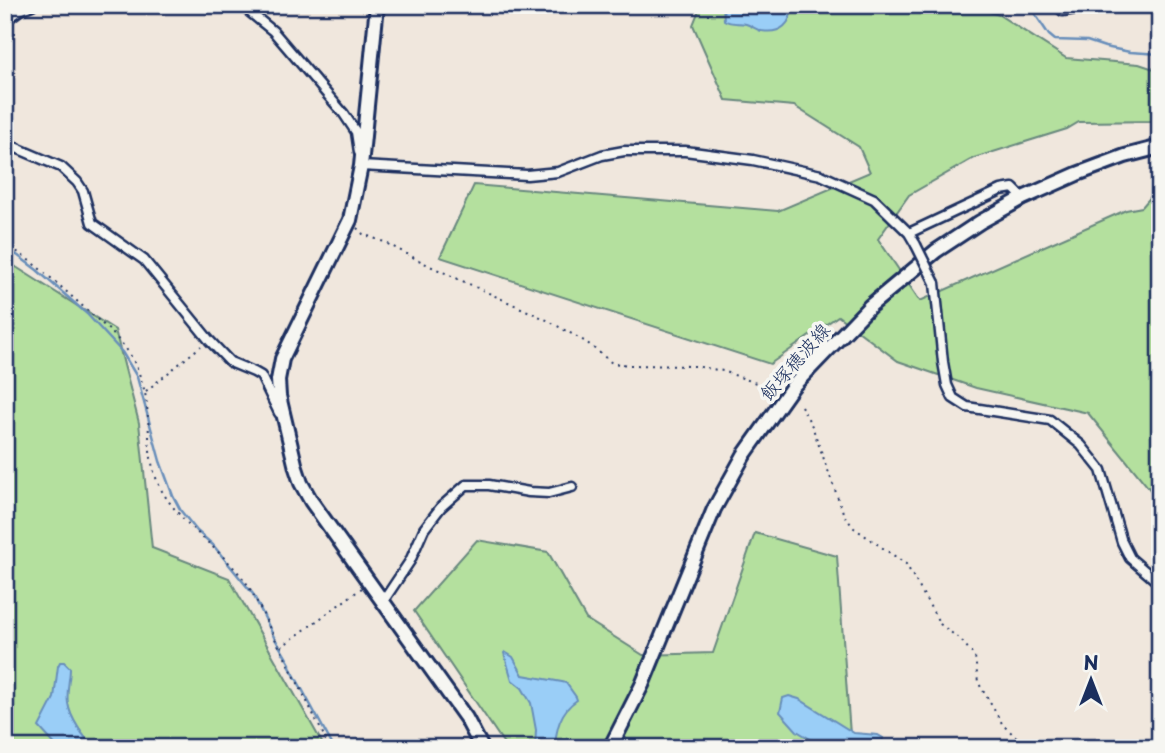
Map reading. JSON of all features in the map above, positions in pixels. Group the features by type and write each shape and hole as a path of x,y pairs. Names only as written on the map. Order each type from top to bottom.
{"main road":[{"path":"377,5 361,166 350,220 282,359 278,380 279,396 296,468 311,501 466,718 482,748"},
{"name":"飯塚穂波線","path":"610,748 642,685 715,509 744,455 793,386 870,306 936,251 980,222 1023,198 1077,174 1113,160 1160,147"}],"street":[{"path":"5,21 32,5"},
{"path":"241,5 273,32 344,114 356,132 361,166 527,175 558,172 602,155 624,151 685,151 752,160 821,175 874,199 909,233 935,283 943,362 947,385 953,398 967,407 1050,420 1081,445 1101,470 1122,542 1130,558 1160,584"},
{"path":"1056,5 1063,11 1088,5"},
{"path":"5,143 61,167 77,182 83,191 92,223 144,260 230,362 261,376 286,428"},
{"path":"909,233 1001,190 1013,188 1023,198"},
{"path":"382,603 410,561 425,529 441,507 466,485 489,485 549,493 572,487"}],"path":[{"path":"350,220 363,234 545,319 586,342 612,363 695,366 723,371 756,383"},
{"path":"5,244 67,292 115,335 129,354 145,392 149,451 153,472 163,492 174,509 246,582 330,748"},
{"path":"145,392 209,340"},
{"path":"801,406 812,426 844,514 854,528 906,564 940,624 961,640 975,657 978,682 1003,725 1032,748"},
{"path":"280,648 368,583"}],"green space":[{"path":"701,5 968,5 999,15 1066,58 1139,64 1160,71 1160,121 1079,122 1067,129 974,158 909,195 878,239 920,301 1126,210 1142,207 1160,186 1160,505 1088,413 976,388 898,361 838,316 770,364 440,257 474,185 778,211 870,172 859,147 794,106 726,100 693,25"},
{"path":"5,260 115,330 139,423 152,548 229,578 325,748 5,748"},
{"path":"755,533 837,556 851,748 507,748 414,611 477,540 548,552 586,619 643,655 713,653"}],"water":[{"path":"723,5 792,5 788,22 780,29 769,32 724,20"},
{"path":"505,652 513,657 523,675 566,683 576,697 577,700 571,704 560,721 555,748 535,748 536,730 531,703 522,688 512,680"},
{"path":"60,662 70,668 69,709 82,733 95,748 58,748 39,727 54,698"},
{"path":"789,696 799,699 854,733 878,735 883,738 880,748 817,748 815,742 797,731 780,712 783,698"}],"waterway":[{"path":"1029,5 1055,40 1087,41 1130,52 1160,54"},
{"path":"5,250 17,255 37,270 87,314 122,352 137,377 160,461 181,511 253,594 334,748"}]}
